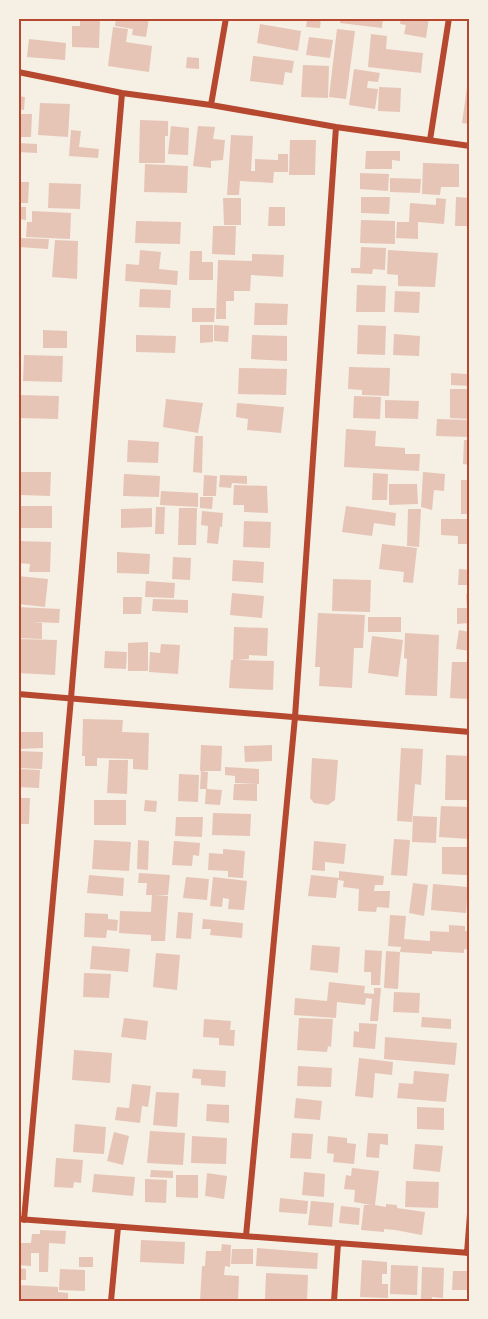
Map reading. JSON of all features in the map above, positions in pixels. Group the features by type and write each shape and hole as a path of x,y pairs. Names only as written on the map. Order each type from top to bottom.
{"street":[{"path":"211,105 226,18"},
{"path":"430,140 449,18"},
{"path":"18,72 122,93 470,146"},
{"path":"122,93 71,698 21,1220 468,1253 470,1214"},
{"path":"246,1236 295,717 336,127"},
{"path":"18,694 470,732"},
{"path":"111,1301 118,1227"},
{"path":"334,1301 338,1243"}],"building":[{"path":"80,18 100,18 99,48 72,47 72,26 80,26"},
{"path":"116,18 149,18 146,37 132,35 133,29 115,26"},
{"path":"307,18 321,18 320,28 306,27"},
{"path":"340,18 383,18 382,28 340,23"},
{"path":"401,18 429,18 426,38 404,34 406,25 400,24"},
{"path":"260,24 301,31 298,51 257,43"},
{"path":"113,27 128,29 126,42 152,46 149,72 108,66"},
{"path":"337,29 355,31 346,99 329,97"},
{"path":"371,34 387,36 386,49 423,53 421,73 368,67"},
{"path":"309,37 333,40 330,58 306,55"},
{"path":"29,39 66,43 65,60 27,57"},
{"path":"253,56 294,61 292,73 285,72 283,85 250,81"},
{"path":"187,57 199,58 199,69 186,68"},
{"path":"303,65 329,66 328,98 301,97"},
{"path":"354,69 380,73 378,82 368,81 367,88 378,89 375,109 349,105"},
{"path":"379,87 401,88 400,112 378,111"},
{"path":"467,87 470,87 470,124 462,123"},
{"path":"18,96 25,97 24,110 18,109"},
{"path":"40,103 70,104 68,137 38,135"},
{"path":"18,114 32,114 31,137 18,137"},
{"path":"140,120 168,121 168,136 165,136 165,163 139,163"},
{"path":"171,126 189,128 188,155 168,154"},
{"path":"198,126 215,127 213,139 225,140 223,160 211,161 211,168 193,166"},
{"path":"71,130 81,131 79,147 99,149 98,158 69,156"},
{"path":"231,135 253,136 251,171 255,171 255,159 278,160 278,154 288,154 288,172 274,172 273,183 240,181 239,195 227,195"},
{"path":"290,140 316,140 315,175 289,175"},
{"path":"18,143 37,144 37,153 18,152"},
{"path":"366,151 400,151 400,161 392,160 392,169 365,169"},
{"path":"423,163 459,164 459,187 441,187 440,195 422,194"},
{"path":"145,164 188,166 187,193 144,192"},
{"path":"360,173 389,174 388,191 360,189"},
{"path":"390,178 421,179 420,193 390,192"},
{"path":"18,182 29,182 28,203 18,203"},
{"path":"49,183 81,184 80,209 48,208"},
{"path":"361,197 390,197 389,214 361,213"},
{"path":"456,197 470,198 470,226 455,226"},
{"path":"223,198 241,198 241,225 224,225"},
{"path":"436,198 446,199 444,224 418,222 418,239 396,238 397,222 409,222 410,203 436,205"},
{"path":"18,207 26,207 26,220 18,219"},
{"path":"269,207 285,207 285,226 268,226"},
{"path":"32,211 71,213 70,239 26,237 27,222 32,222"},
{"path":"361,220 395,221 395,244 360,243"},
{"path":"136,221 181,222 180,244 135,243"},
{"path":"213,226 236,226 235,255 212,254"},
{"path":"18,238 49,239 48,249 18,247"},
{"path":"55,240 78,241 77,279 52,277"},
{"path":"361,247 386,248 385,270 373,269 372,274 351,273 351,268 360,268"},
{"path":"140,250 161,252 159,269 178,271 177,285 125,281 126,264 139,265"},
{"path":"388,250 438,253 435,287 398,286 398,275 387,274"},
{"path":"190,251 202,251 202,262 213,262 213,280 189,280"},
{"path":"252,254 284,255 283,277 251,275 250,291 234,291 234,301 226,301 226,319 216,319 218,260 252,261"},
{"path":"357,285 386,286 385,312 356,312"},
{"path":"140,289 171,290 170,308 139,307"},
{"path":"395,291 420,292 419,313 394,312"},
{"path":"255,303 288,304 287,325 254,325"},
{"path":"192,308 215,308 214,322 192,322"},
{"path":"200,325 213,325 213,342 200,343"},
{"path":"214,325 229,326 228,342 214,341"},
{"path":"358,325 386,326 385,355 357,354"},
{"path":"43,330 67,331 67,348 43,348"},
{"path":"394,334 420,336 419,356 393,355"},
{"path":"136,335 176,336 175,353 136,352"},
{"path":"252,335 287,336 287,361 251,359"},
{"path":"24,355 63,356 62,382 23,381"},
{"path":"467,366 470,366 470,386 451,385 451,373 467,374"},
{"path":"349,367 390,368 389,396 362,395 362,390 348,389"},
{"path":"239,368 287,369 286,395 238,394"},
{"path":"450,389 470,389 470,419 450,418"},
{"path":"18,395 59,396 58,419 18,418"},
{"path":"354,396 381,397 380,419 353,418"},
{"path":"166,399 203,403 198,433 163,427"},
{"path":"385,400 419,401 418,419 385,418"},
{"path":"237,403 284,407 281,433 247,430 248,419 236,417"},
{"path":"437,419 470,420 470,437 436,436"},
{"path":"346,429 376,431 375,446 405,448 405,454 420,454 419,471 344,467"},
{"path":"195,436 203,436 202,473 193,472"},
{"path":"128,440 159,442 158,463 127,462"},
{"path":"464,440 470,440 470,465 463,464"},
{"path":"21,472 51,472 50,496 21,495"},
{"path":"423,472 445,474 444,491 434,490 432,510 421,507"},
{"path":"373,473 388,474 387,500 372,500"},
{"path":"124,474 160,476 159,497 123,496"},
{"path":"204,475 217,476 216,496 203,496"},
{"path":"220,475 247,476 247,484 232,483 231,488 219,487"},
{"path":"461,480 470,480 470,514 461,514"},
{"path":"389,484 417,484 418,504 389,505"},
{"path":"234,485 267,486 268,513 244,512 244,505 233,505"},
{"path":"161,491 198,493 198,507 160,505"},
{"path":"200,497 213,497 212,509 200,508"},
{"path":"18,506 52,506 52,528 18,528"},
{"path":"346,506 396,513 395,526 374,523 372,536 342,532"},
{"path":"156,507 165,507 164,534 155,534"},
{"path":"152,508 152,527 121,528 121,509"},
{"path":"179,508 197,508 196,545 178,545"},
{"path":"408,509 421,509 419,547 407,546"},
{"path":"202,511 223,513 222,527 212,526 220,527 218,544 207,543 208,526 201,525"},
{"path":"441,519 470,519 470,544 458,544 458,536 441,535"},
{"path":"244,521 271,522 270,548 243,547"},
{"path":"18,541 51,542 50,572 29,572 30,564 18,563"},
{"path":"382,544 417,548 413,583 403,582 404,572 379,569"},
{"path":"117,552 150,554 149,574 117,573"},
{"path":"173,557 191,558 190,580 172,579"},
{"path":"233,560 264,562 263,583 232,581"},
{"path":"459,569 470,570 470,585 458,585"},
{"path":"18,576 48,579 45,607 18,604"},
{"path":"333,579 371,580 370,612 332,611"},
{"path":"146,581 175,583 174,598 145,597"},
{"path":"232,593 264,596 262,618 230,615"},
{"path":"466,594 470,594 470,623 457,624 457,608 467,608"},
{"path":"123,597 142,597 141,614 123,614"},
{"path":"153,599 188,600 188,613 152,611"},
{"path":"18,607 60,609 59,623 33,622 42,623 42,639 18,638"},
{"path":"318,613 365,615 363,648 354,648 352,688 319,686 320,667 315,667"},
{"path":"368,617 401,617 401,632 368,632"},
{"path":"234,627 268,628 267,656 249,655 249,659 237,660 274,661 273,690 229,688"},
{"path":"459,630 470,632 470,651 456,649"},
{"path":"405,633 439,635 437,696 405,695 407,659 404,658"},
{"path":"372,636 403,640 398,677 368,673"},
{"path":"18,639 57,640 55,675 18,673"},
{"path":"148,642 148,671 128,671 128,643"},
{"path":"161,644 180,645 178,674 149,672 150,652 160,653"},
{"path":"105,651 127,652 126,669 104,668"},
{"path":"452,662 470,662 470,699 450,698"},
{"path":"83,719 123,720 122,732 149,733 148,770 133,769 133,759 97,758 97,766 85,766 85,756 82,756"},
{"path":"18,732 43,732 43,748 18,749"},
{"path":"201,745 222,746 221,771 200,771"},
{"path":"272,745 272,761 245,762 244,746"},
{"path":"401,748 423,749 421,785 415,784 412,822 397,821"},
{"path":"18,751 43,752 42,769 18,768"},
{"path":"446,755 470,756 470,800 445,800"},
{"path":"312,758 338,760 335,800 328,805 314,803 310,798"},
{"path":"109,760 128,760 127,794 107,793"},
{"path":"225,767 259,769 259,784 235,783 235,776 225,775"},
{"path":"18,769 40,770 39,788 18,787"},
{"path":"201,771 208,772 207,789 222,790 220,805 205,804 206,789 200,789"},
{"path":"179,774 199,775 198,802 178,801"},
{"path":"234,784 257,784 257,801 233,800"},
{"path":"18,798 30,798 29,824 18,824"},
{"path":"94,800 126,800 126,825 94,825"},
{"path":"145,800 157,801 156,812 144,811"},
{"path":"441,806 470,807 470,839 439,837"},
{"path":"213,813 251,814 250,836 212,835"},
{"path":"413,816 437,817 436,843 412,842"},
{"path":"176,817 203,817 202,837 175,836"},
{"path":"394,839 410,840 407,876 391,875"},
{"path":"94,840 131,842 129,871 92,869"},
{"path":"138,840 149,841 148,870 137,869"},
{"path":"174,841 200,843 199,856 193,855 192,866 172,865"},
{"path":"314,841 346,844 344,864 325,862 325,871 312,870"},
{"path":"442,847 468,847 467,875 442,874"},
{"path":"223,849 245,851 243,878 228,877 228,871 208,870 209,853 223,854"},
{"path":"339,871 384,876 383,885 375,885 374,891 390,891 389,908 377,907 376,912 358,911 359,889 343,887 344,881 338,880 336,898 308,896 311,875 339,878"},
{"path":"139,873 170,875 168,895 155,896 168,896 165,941 151,941 151,935 119,933 120,911 151,912 152,895 146,895 147,883 138,883"},
{"path":"89,875 124,878 123,896 87,893"},
{"path":"186,877 209,879 207,900 183,898"},
{"path":"213,877 247,881 244,910 228,909 229,899 223,898 222,907 210,906"},
{"path":"413,883 428,885 424,916 409,913"},
{"path":"433,884 468,887 466,913 431,910"},
{"path":"178,912 193,913 191,939 176,938"},
{"path":"85,913 108,914 108,919 118,920 117,931 107,930 106,938 84,937"},
{"path":"390,915 406,916 404,939 430,941 430,931 449,932 449,925 465,926 465,931 470,931 470,950 464,949 464,953 432,951 432,954 400,952 401,947 388,946"},
{"path":"203,919 243,923 242,938 210,935 211,929 202,929"},
{"path":"312,945 340,947 338,973 310,970"},
{"path":"92,946 130,949 128,972 90,969"},
{"path":"365,950 382,951 380,985 371,985 371,972 364,972"},
{"path":"386,951 400,952 398,989 384,988"},
{"path":"156,953 180,955 177,990 153,987"},
{"path":"84,973 111,974 109,998 83,997"},
{"path":"329,982 365,986 364,993 374,994 374,988 381,988 378,1021 370,1021 372,999 366,998 365,1005 337,1002 336,1018 294,1015 295,998 327,1001"},
{"path":"394,992 420,993 419,1013 393,1012"},
{"path":"422,1017 451,1019 451,1029 421,1027"},
{"path":"124,1018 148,1021 146,1040 121,1037"},
{"path":"299,1018 333,1019 331,1047 328,1046 327,1052 297,1050"},
{"path":"204,1019 231,1021 230,1030 235,1030 234,1046 219,1045 219,1038 203,1037"},
{"path":"359,1023 377,1024 375,1049 353,1047 354,1031 359,1032"},
{"path":"385,1037 457,1043 455,1065 384,1059"},
{"path":"74,1050 112,1053 110,1083 72,1080"},
{"path":"359,1058 393,1062 392,1075 375,1073 373,1098 355,1096"},
{"path":"298,1066 332,1068 331,1087 297,1086"},
{"path":"193,1069 226,1071 225,1087 201,1085 201,1079 192,1078"},
{"path":"414,1071 449,1074 446,1102 397,1098 399,1083 413,1084"},
{"path":"132,1084 151,1086 148,1107 142,1106 140,1123 115,1120 117,1107 129,1108"},
{"path":"156,1092 179,1093 177,1127 153,1125"},
{"path":"296,1098 322,1101 320,1120 294,1118"},
{"path":"207,1104 229,1105 229,1123 206,1121"},
{"path":"417,1107 444,1108 444,1130 417,1129"},
{"path":"75,1124 106,1127 104,1154 73,1152"},
{"path":"150,1131 185,1133 183,1165 147,1163"},
{"path":"114,1132 129,1136 123,1165 107,1161"},
{"path":"292,1133 313,1134 311,1159 290,1158"},
{"path":"368,1133 388,1134 388,1145 380,1144 379,1158 366,1157"},
{"path":"192,1136 227,1138 226,1164 191,1163"},
{"path":"328,1136 347,1138 347,1143 356,1144 354,1164 333,1162 334,1154 327,1153"},
{"path":"415,1144 443,1146 440,1172 413,1169"},
{"path":"56,1158 83,1160 81,1183 74,1182 73,1188 54,1187"},
{"path":"352,1168 379,1171 375,1205 386,1207 386,1204 397,1205 397,1208 425,1212 422,1235 384,1229 384,1232 361,1230 364,1205 371,1205 354,1202 355,1190 344,1189 346,1175 351,1176"},
{"path":"151,1170 173,1171 173,1178 150,1177"},
{"path":"304,1172 325,1174 324,1197 302,1195"},
{"path":"207,1173 227,1176 224,1199 205,1196"},
{"path":"94,1174 135,1177 133,1196 92,1192"},
{"path":"176,1175 198,1175 198,1198 176,1197"},
{"path":"145,1179 167,1180 166,1203 145,1202"},
{"path":"406,1181 439,1182 438,1208 405,1207"},
{"path":"280,1198 308,1201 307,1214 279,1212"},
{"path":"311,1201 334,1203 332,1227 308,1225"},
{"path":"341,1206 360,1208 359,1225 339,1223"},
{"path":"40,1230 66,1231 65,1244 49,1243 48,1272 39,1272 39,1253 31,1253 31,1266 18,1265 18,1243 31,1243 32,1234 40,1234"},
{"path":"141,1240 185,1242 184,1264 140,1262"},
{"path":"222,1244 231,1245 230,1267 225,1266 224,1275 239,1276 238,1301 200,1301 202,1266 205,1266 206,1251 221,1251"},
{"path":"257,1248 318,1253 317,1269 256,1266"},
{"path":"232,1249 253,1249 253,1264 231,1264"},
{"path":"79,1257 93,1257 93,1267 79,1267"},
{"path":"362,1260 387,1262 387,1274 382,1274 382,1284 388,1284 388,1298 360,1297"},
{"path":"391,1265 418,1266 417,1295 390,1294"},
{"path":"422,1267 444,1268 443,1298 432,1297 432,1301 421,1300"},
{"path":"18,1268 26,1269 26,1280 18,1280"},
{"path":"60,1269 85,1270 85,1291 59,1290"},
{"path":"453,1271 470,1271 470,1290 452,1290"},
{"path":"266,1273 308,1275 307,1301 265,1299"},
{"path":"18,1285 58,1287 58,1292 68,1293 68,1301 18,1301"}]}
